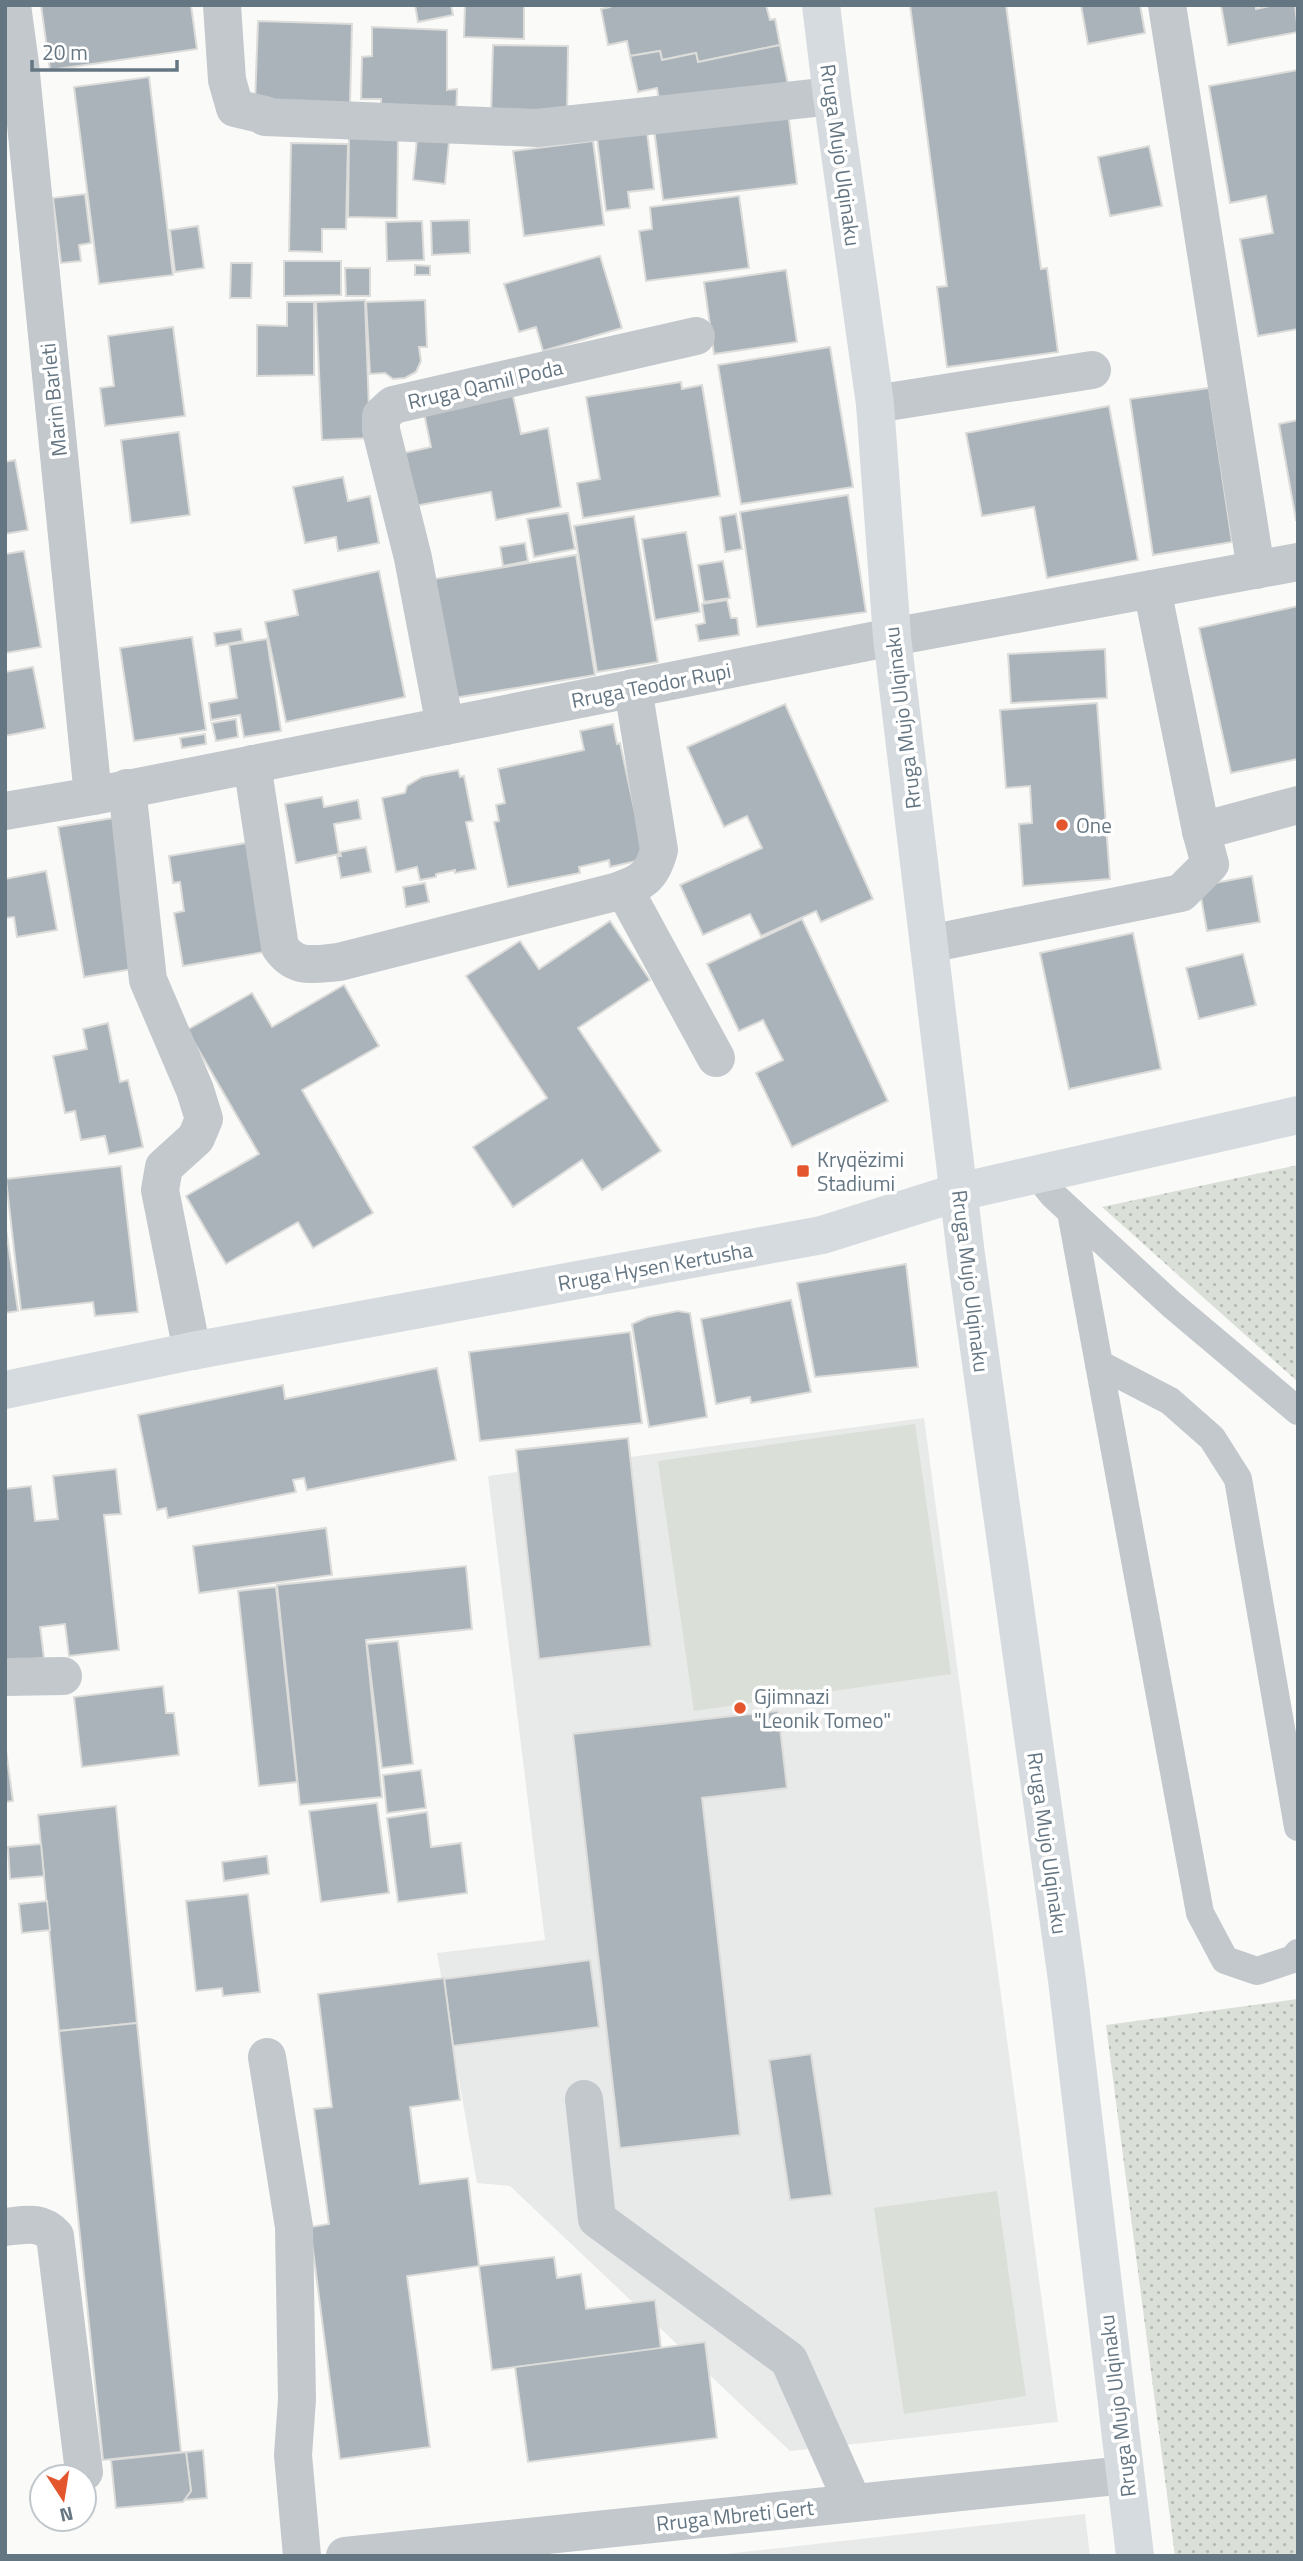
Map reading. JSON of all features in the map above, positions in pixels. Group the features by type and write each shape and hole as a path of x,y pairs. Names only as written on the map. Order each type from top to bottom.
{"main road":[{"name":"Rruga Mujo Ulqinaku","path":"821,5 875,404 891,638 959,1192 1067,1980 1135,2556"},
{"name":"Rruga Hysen Kertusha","path":"5,1390 192,1351 822,1235 959,1192 1298,1115"}],"street":[{"name":"Marin Barleti","path":"12,5 110,792 148,981 195,1090 204,1119 197,1138 164,1167 160,1190 192,1351"},
{"path":"222,5 227,80 235,108 265,117 537,128 832,96"},
{"path":"1167,5 1256,570"},
{"name":"Rruga Qamil Poda","path":"445,726 413,558 381,430 381,416 393,405 696,336"},
{"path":"875,404 1092,370"},
{"name":"Rruga Teodor Rupi","path":"5,811 891,638 1298,562"},
{"path":"929,944 1181,893 1210,864 1152,589"},
{"path":"252,764 280,947 289,960 305,965 339,962 624,889 635,885 654,870 659,849 633,688"},
{"path":"1201,831 1298,805"},
{"path":"624,889 716,1058"},
{"path":"5,1677 63,1676"},
{"path":"267,2057 294,2227 297,2399 293,2455 302,2556"},
{"path":"584,2099 597,2219 789,2360 853,2503"},
{"path":"5,2227 37,2224 48,2228 55,2236 83,2463"},
{"name":"Rruga Mbreti Gert","path":"345,2556 1125,2475"}],"lane":[{"path":"1036,1174 1071,1212 1171,1304 1298,1411"},
{"path":"1071,1212 1200,1913 1225,1960 1257,1971 1293,1959 1298,1953"},
{"path":"1099,1364 1170,1401 1212,1438 1238,1479 1298,1827"}],"shaded area":[{"path":"1298,1165 1298,1382 1102,1207"},
{"name":"Gjimnazi \"Leonik Tomeo\"","path":"924,1418 1058,2422 790,2451 510,2186 477,2183 437,1953 545,1940 488,1476"},
{"path":"915,1424 951,1674 694,1711 658,1461"},
{"path":"1298,1999 1298,2556 1175,2556 1106,2025"},
{"path":"997,2191 1026,2396 904,2414 874,2208"},
{"path":"1085,2514 1090,2556 708,2556"}],"building":[{"path":"41,5 191,5 197,49 50,70"},
{"path":"415,5 451,5 453,15 418,22"},
{"path":"465,5 524,5 524,39 464,37"},
{"path":"609,5 766,5 770,20 775,19 780,45 698,62 696,53 662,60 660,51 630,56 627,41 608,45 601,9 610,7"},
{"path":"910,5 1006,5 1041,269 1047,268 1058,352 947,367 937,287 947,286"},
{"path":"1081,5 1140,5 1145,33 1088,44"},
{"path":"1221,5 1256,5 1256,9 1274,5 1295,5 1298,32 1228,45"},
{"path":"258,21 352,24 350,104 255,102"},
{"path":"372,27 447,30 447,90 457,89 456,120 381,110 381,99 361,99 362,57 372,56"},
{"path":"493,45 568,46 567,117 491,115"},
{"path":"780,45 788,85 661,111 657,88 638,92 630,56 660,51 662,60 696,53 698,62"},
{"path":"1298,70 1298,329 1258,336 1240,239 1273,233 1266,196 1230,203 1209,86"},
{"path":"149,77 173,275 99,284 74,87"},
{"path":"788,112 797,184 663,200 654,128"},
{"path":"647,132 654,189 628,192 630,208 606,211 597,138"},
{"path":"349,136 398,136 397,218 348,217"},
{"path":"417,139 449,142 445,184 413,180"},
{"path":"593,141 604,225 524,236 513,151"},
{"path":"291,143 348,144 346,229 322,229 322,252 289,251"},
{"path":"1149,146 1162,206 1110,216 1098,157"},
{"path":"85,194 91,243 79,245 81,261 61,263 53,198"},
{"path":"739,196 749,268 646,281 639,231 652,229 650,207"},
{"path":"469,220 470,253 432,255 431,221"},
{"path":"422,221 424,260 387,261 386,222"},
{"path":"198,226 204,268 175,272 170,230"},
{"path":"600,256 622,328 543,351 536,327 519,332 504,284"},
{"path":"284,261 341,261 341,295 284,296"},
{"path":"231,263 252,263 251,298 230,298"},
{"path":"415,265 430,266 430,275 415,275"},
{"path":"345,268 370,268 370,296 346,296"},
{"path":"786,270 797,342 714,354 704,282"},
{"path":"365,300 370,438 322,440 316,302"},
{"path":"425,300 427,347 419,347 421,361 416,372 405,378 393,379 385,373 370,374 366,302"},
{"path":"287,302 314,302 314,375 257,376 257,325 287,326"},
{"path":"173,327 185,416 105,426 100,388 114,386 108,336"},
{"path":"830,347 853,487 741,504 718,365"},
{"path":"681,382 682,389 702,385 720,496 583,518 577,483 600,479 586,397"},
{"path":"1209,388 1232,542 1153,555 1130,399"},
{"path":"512,391 521,434 548,428 561,507 496,520 491,492 409,507 399,454 431,447 423,408"},
{"path":"1109,406 1138,560 1047,578 1034,507 982,516 966,433"},
{"path":"1298,420 1298,520 1296,520 1279,424"},
{"path":"179,432 190,515 131,523 121,440"},
{"path":"15,460 28,530 5,534 5,462"},
{"path":"343,477 348,501 370,496 379,543 338,551 336,537 305,543 293,487"},
{"path":"848,495 866,612 757,627 740,512"},
{"path":"568,513 575,549 534,557 527,519"},
{"path":"736,514 742,549 725,552 720,517"},
{"path":"634,516 658,662 597,672 574,526"},
{"path":"686,532 700,612 655,620 642,539"},
{"path":"525,543 528,561 503,566 500,547"},
{"path":"24,551 41,647 5,653 5,554"},
{"path":"576,555 595,675 454,698 434,579"},
{"path":"723,561 730,598 704,602 698,565"},
{"path":"379,571 405,697 286,722 265,622 298,615 293,590"},
{"path":"727,600 731,618 737,618 739,635 699,641 696,625 705,623 702,604"},
{"path":"1298,606 1298,759 1231,773 1199,628"},
{"path":"241,629 243,641 216,646 214,633"},
{"path":"192,637 206,730 134,741 120,648"},
{"path":"267,639 281,731 244,737 240,715 211,720 209,703 237,698 229,645"},
{"path":"1105,649 1107,698 1011,703 1008,654"},
{"path":"33,667 45,728 5,736 5,672"},
{"path":"1097,703 1110,879 1023,886 1019,824 1032,823 1030,786 1006,788 1000,710"},
{"path":"785,704 873,899 821,922 816,911 761,936 750,914 703,935 680,885 762,848 747,816 724,827 687,747"},
{"path":"236,719 238,737 216,741 212,723"},
{"path":"613,724 617,744 620,743 645,859 610,867 609,860 579,867 580,873 508,887 494,822 499,821 496,805 505,803 498,769 584,750 580,731"},
{"path":"205,734 206,744 182,748 180,738"},
{"path":"458,770 460,777 464,776 473,821 466,822 476,869 455,873 455,870 420,880 417,867 396,872 382,798 405,793 407,786 422,777"},
{"path":"322,797 324,807 358,800 361,819 334,824 339,854 296,863 285,804"},
{"path":"113,818 139,968 84,977 58,827"},
{"path":"252,842 270,951 183,966 174,913 184,911 180,882 173,883 169,856"},
{"path":"366,847 371,872 341,878 337,856 341,856 340,852"},
{"path":"46,871 57,930 17,937 14,917 5,918 5,879"},
{"path":"1252,876 1260,922 1207,931 1199,886"},
{"path":"425,883 429,902 406,907 403,887"},
{"path":"802,919 888,1101 792,1147 756,1073 783,1060 763,1020 739,1031 707,964"},
{"path":"610,921 650,980 578,1028 661,1151 602,1190 582,1160 513,1207 473,1147 547,1098 466,976 520,941 539,969"},
{"path":"1133,933 1161,1069 1069,1089 1040,953"},
{"path":"1243,954 1256,1005 1199,1019 1186,968"},
{"path":"344,985 379,1046 302,1090 373,1213 313,1248 298,1222 226,1264 186,1196 259,1154 187,1030 252,993 272,1027"},
{"path":"108,1023 120,1082 128,1080 143,1147 109,1154 105,1136 81,1140 75,1111 65,1113 53,1056 87,1049 83,1029"},
{"path":"121,1166 138,1312 95,1316 93,1302 21,1310 6,1179"},
{"path":"5,1223 18,1311 5,1313"},
{"path":"906,1264 918,1367 815,1377 797,1283"},
{"path":"791,1300 811,1392 751,1403 750,1397 716,1404 701,1319"},
{"path":"678,1311 690,1313 707,1417 649,1427 632,1324 648,1317"},
{"path":"630,1332 642,1423 480,1441 469,1352"},
{"path":"437,1368 456,1460 307,1490 304,1478 293,1480 296,1492 168,1518 166,1508 157,1510 138,1415 283,1385 285,1399"},
{"path":"628,1438 651,1646 539,1659 516,1450"},
{"path":"116,1469 121,1514 104,1515 119,1650 69,1656 65,1624 40,1627 44,1658 5,1662 5,1489 31,1486 35,1521 58,1519 53,1476"},
{"path":"326,1528 332,1575 199,1593 193,1546"},
{"path":"466,1566 472,1629 366,1640 382,1797 300,1805 277,1585"},
{"path":"276,1587 297,1782 259,1786 238,1591"},
{"path":"398,1641 413,1764 382,1768 367,1644"},
{"path":"163,1686 166,1713 174,1713 179,1755 82,1767 74,1697"},
{"path":"778,1711 787,1788 702,1798 740,2135 620,2148 573,1734"},
{"path":"5,1743 13,1801 5,1802"},
{"path":"421,1770 426,1808 387,1813 383,1775"},
{"path":"377,1803 389,1893 321,1902 309,1811"},
{"path":"116,1806 137,2023 59,2031 38,1815"},
{"path":"427,1812 431,1847 461,1843 467,1893 398,1902 387,1818"},
{"path":"41,1844 44,1876 10,1879 8,1847"},
{"path":"267,1856 269,1874 224,1881 222,1862"},
{"path":"248,1894 260,1992 223,1996 222,1988 196,1991 186,1901"},
{"path":"47,1901 50,1930 22,1933 19,1904"},
{"path":"590,1960 599,2027 453,2046 444,1979"},
{"path":"444,1978 460,2100 410,2107 420,2184 468,2178 479,2266 407,2276 430,2447 340,2459 310,2227 329,2224 314,2109 332,2107 318,1994"},
{"path":"137,2023 181,2452 103,2460 59,2031"},
{"path":"811,2054 832,2195 790,2200 769,2060"},
{"path":"554,2257 557,2278 581,2274 586,2309 655,2300 661,2349 492,2370 479,2266"},
{"path":"705,2342 717,2438 528,2462 515,2367"},
{"path":"203,2450 207,2498 184,2500 191,2491 186,2452"},
{"path":"186,2452 191,2491 183,2502 116,2508 111,2460"}],"place":[{"name":"One","path":"1062,825"},
{"name":"Kryqëzimi Stadiumi","path":"803,1171"},
{"name":"Gjimnazi \"Leonik Tomeo\"","path":"740,1708"}]}
